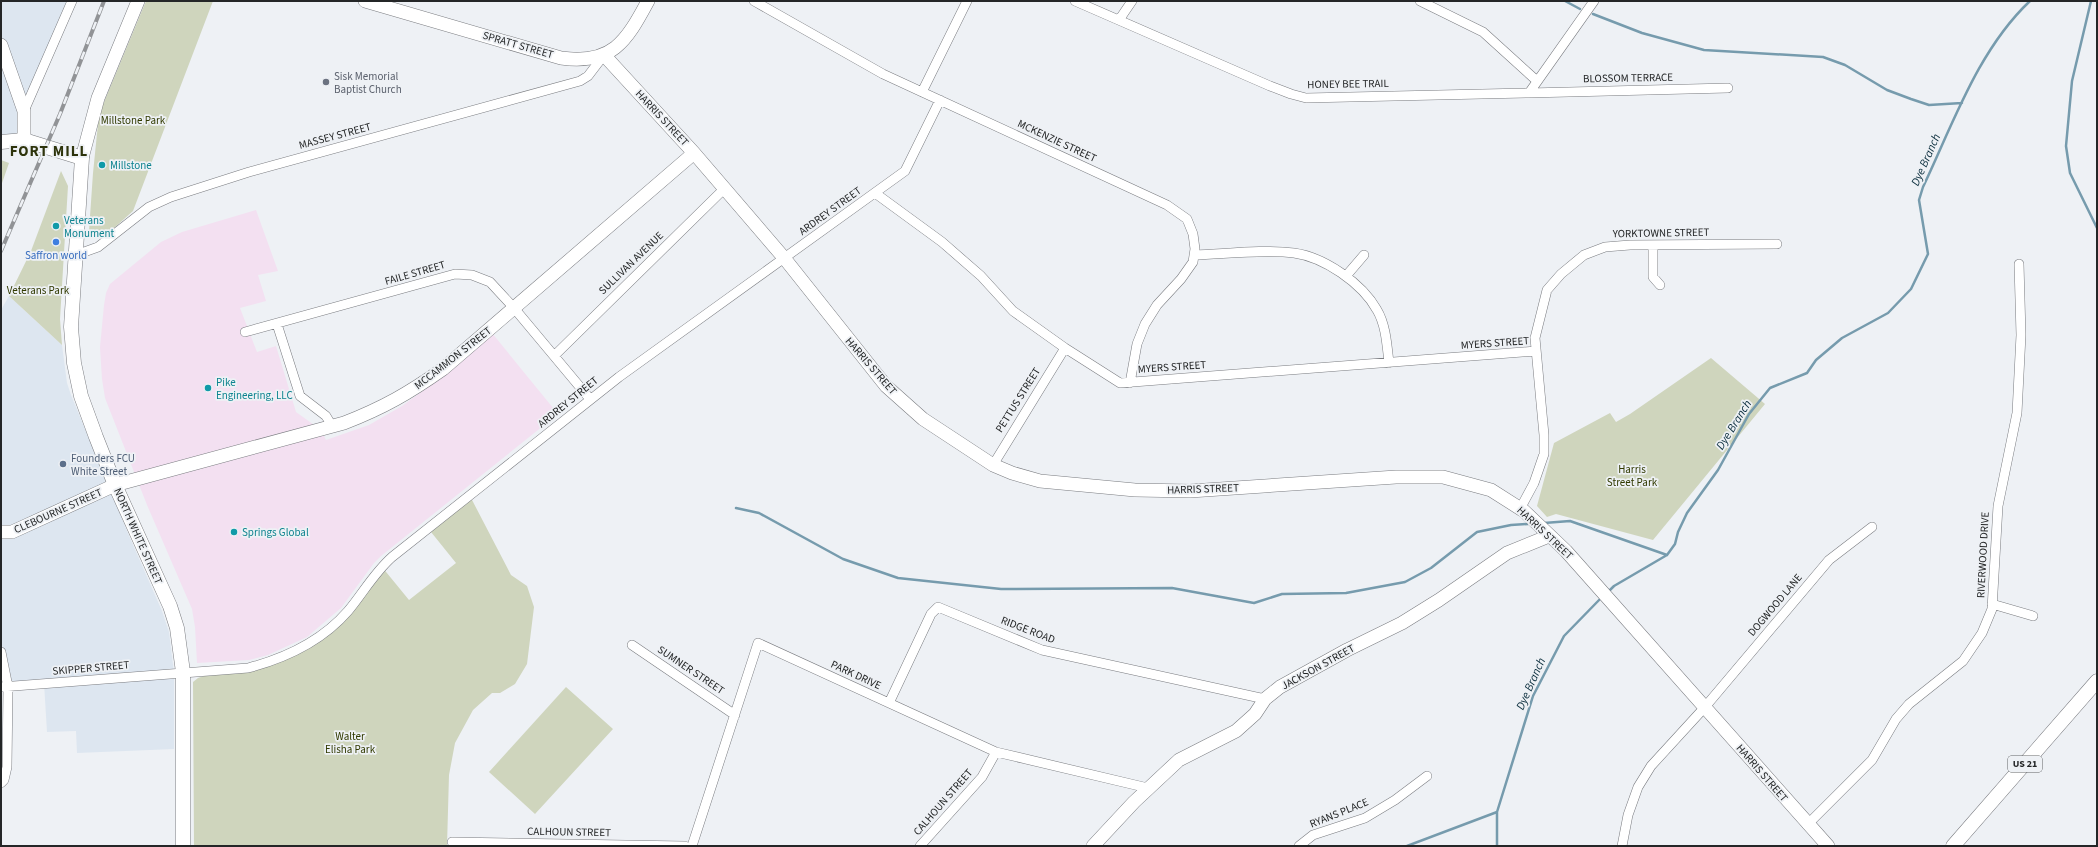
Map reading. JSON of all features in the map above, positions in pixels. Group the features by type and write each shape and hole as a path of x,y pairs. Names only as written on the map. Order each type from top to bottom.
{"main road":[{"path":"1,142 24,140 82,158"},
{"name":"NORTH WHITE STREET","path":"82,158 71,327 74,363 81,396 115,485 170,606 176,628 182,672 183,846"},
{"name":"US 21","path":"1953,846 2097,681"}],"street":[{"path":"24,111 72,1"},
{"path":"82,158 98,98 138,1"},
{"name":"SPRATT STREET","path":"364,1 561,58 578,60 604,55 619,44 628,35 648,1"},
{"name":"MCKENZIE STREET","path":"754,1 883,74 1167,204 1187,219 1193,234 1193,262 1181,279 1157,305 1145,324 1137,344 1130,383"},
{"path":"922,92 967,1"},
{"name":"HONEY BEE TRAIL","path":"1075,1 1270,86 1306,98 1529,92"},
{"path":"1119,20 1132,1"},
{"path":"1420,1 1483,32 1537,81"},
{"path":"1529,92 1594,1"},
{"path":"1,45 24,111 24,140"},
{"name":"HARRIS STREET","path":"604,55 694,152 725,188 785,259 886,386 923,419 993,465 1012,473 1040,481 1135,490 1190,491 1396,477 1444,477 1491,490 1520,509 1566,551 1705,707 1807,825 1828,846"},
{"name":"MASSEY STREET","path":"76,255 98,247 149,207 172,197 253,171 580,81 588,76 604,55"},
{"name":"BLOSSOM TERRACE","path":"1529,92 1728,88"},
{"name":"ARDREY STREET","path":"182,672 248,668 282,658 310,643 347,612 369,580 392,557 590,399 905,171 940,100"},
{"name":"MCCAMMON STREET","path":"115,485 332,426 379,409 415,388 443,368 694,152"},
{"name":"SULLIVAN AVENUE","path":"554,356 725,188"},
{"name":"MYERS STREET","path":"875,193 981,276 1013,311 1065,348 1120,383 1536,351"},
{"name":"YORKTOWNE STREET","path":"1520,509 1534,483 1544,454 1544,435 1535,338 1541,308 1547,290 1560,274 1584,255 1605,246 1777,244"},
{"path":"1652,245 1653,277 1660,285"},
{"path":"1194,255 1294,253 1317,261 1346,276 1364,292 1378,311 1387,342 1389,363"},
{"path":"1346,276 1364,255"},
{"name":"RIVERWOOD DRIVE","path":"1807,825 1872,760 1896,719 1910,704 1963,661 1982,633 1992,604 1998,506 2018,413 2021,335 2018,264"},
{"name":"FAILE STREET","path":"245,332 454,274 472,274 490,282 514,308 590,399"},
{"path":"277,324 300,396 326,416 332,426"},
{"name":"PETTUS STREET","path":"993,465 1065,348"},
{"name":"CLEBOURNE STREET","path":"1,532 12,532 115,485"},
{"name":"DOGWOOD LANE","path":"1622,846 1628,815 1638,787 1651,766 1705,707 1829,560 1872,527"},
{"name":"JACKSON STREET","path":"1093,846 1148,788 1179,760 1236,731 1255,714 1265,700 1296,677 1402,623 1507,553 1549,536"},
{"path":"1992,604 2033,616"},
{"name":"RIDGE ROAD","path":"889,703 931,614 938,607 1042,650 1265,700"},
{"name":"PARK DRIVE","path":"692,846 758,643 996,752 1148,788"},
{"name":"SUMNER STREET","path":"632,645 735,715"},
{"path":"1,652 7,767 4,780 1,783"},
{"name":"SKIPPER STREET","path":"4,687 182,672"},
{"name":"CALHOUN STREET","path":"920,846 982,776 996,752"},
{"name":"RYANS PLACE","path":"1299,846 1313,834 1365,818 1395,800 1427,776"},
{"name":"CALHOUN STREET","path":"452,842 498,844 686,846"}],"shaded area":[{"path":"1,1 70,1 23,110 23,139 1,145"},
{"path":"256,210 278,271 258,275 266,301 240,308 257,352 276,346 296,412 321,430 326,440 369,425 402,406 428,387 492,333 558,414 381,556 374,563 341,608 307,637 268,655 249,660 197,663 195,627 192,609 147,505 105,398 100,347 104,305 106,293 110,284 161,242 182,232"},
{"path":"9,296 62,345 67,383 71,395 162,611 169,632 174,673 174,749 77,753 76,731 47,732 44,683 9,685 1,640 1,310"}],"green space":[{"name":"Millstone Park","path":"146,1 213,1 133,211 104,237 95,238 89,231 99,114"},
{"path":"1,160 9,163 1,186"},
{"name":"Veterans Park","path":"61,171 68,186 60,319 62,345 9,296 31,251"},
{"name":"Harris Street Park","path":"1711,358 1765,404 1653,540 1556,514 1547,517 1537,506 1554,443 1610,413 1616,422"},
{"name":"Walter Elisha Park","path":"471,498 511,575 527,586 534,607 527,664 515,684 500,693 492,693 473,710 455,743 449,775 447,846 194,846 193,682 198,678 215,672 268,665 338,623 382,567 409,600 456,563 431,532"},
{"path":"566,687 613,729 535,814 489,772"}],"waterway":[{"path":"1565,1 1580,9"},
{"name":"Dye Branch","path":"1607,593 1614,586 1667,555 1675,544 1678,532 1687,513 1718,470 1749,414 1770,388 1807,373 1816,360 1842,338 1888,313 1911,289 1928,254 1919,200 1923,187 1956,113 1981,65 2012,20 2030,1"},
{"path":"2091,1 2072,81 2066,146 2070,173 2097,228"},
{"path":"1593,14 1642,33 1704,50 1823,57 1845,65 1887,90 1929,105 1962,103"},
{"path":"736,508 759,513 843,559 898,578 1001,589 1172,588 1254,603 1282,594 1346,593 1405,582 1431,568 1477,532 1511,525 1528,524"},
{"path":"1544,523 1570,521 1667,555"},
{"name":"Dye Branch","path":"1497,846 1497,812 1533,696 1564,636 1602,597"},
{"path":"1407,846 1497,812"}],"railway":[{"path":"1,251 60,114 104,1"}],"place":[{"name":"Sisk Memorial Baptist Church","path":"326,82"},
{"name":"Millstone","path":"102,165"},
{"name":"Veterans Monument","path":"56,226"},
{"name":"Saffron world","path":"56,242"},
{"name":"Pike Engineering, LLC","path":"208,388"},
{"name":"Founders FCU White Street","path":"63,464"},
{"name":"Springs Global","path":"234,532"}],"district":[{"name":"FORT MILL","path":"49,151"}]}
